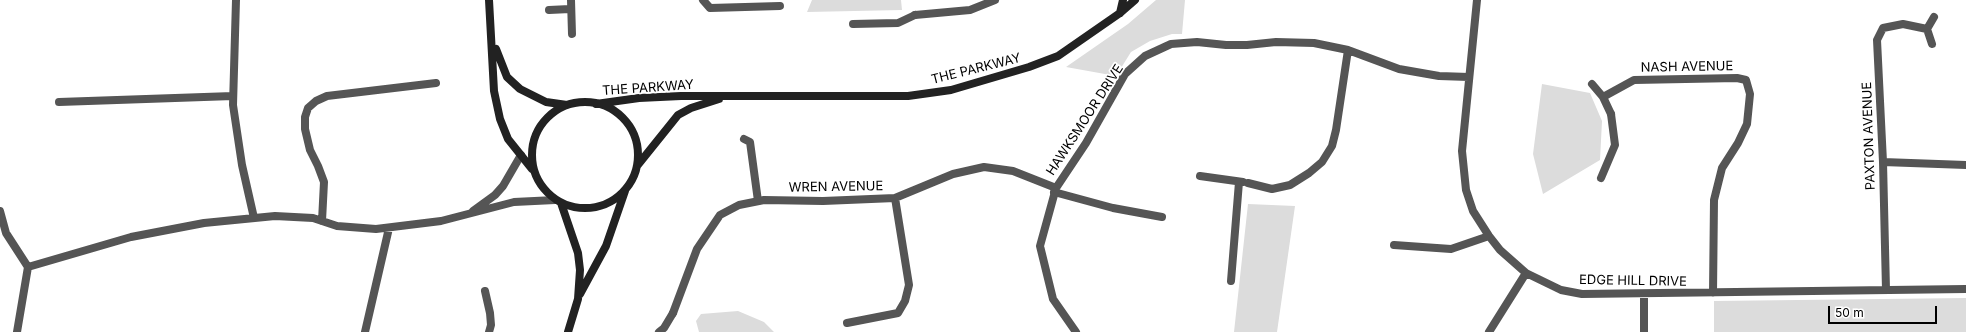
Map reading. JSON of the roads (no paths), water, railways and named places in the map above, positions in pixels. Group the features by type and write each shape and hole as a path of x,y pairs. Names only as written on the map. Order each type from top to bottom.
{"street":[{"path":"236,0 234,96 242,165 254,218"},
{"path":"489,0 494,91 500,119 508,139 534,171 540,185 558,202 578,253 580,270 578,299"},
{"path":"571,0 570,9 572,34"},
{"path":"703,0 710,8 780,6"},
{"path":"853,24 898,23 915,15 970,10 995,0"},
{"path":"1120,13 1123,0"},
{"name":"THE PARKWAY","path":"596,104 639,98 908,96 951,90 1029,67 1058,56 1120,13 1135,0"},
{"name":"EDGE HILL DRIVE","path":"1477,0 1462,151 1466,190 1473,211 1489,236 1500,250 1526,273 1561,290 1582,294 1966,289"},
{"path":"549,10 570,9"},
{"path":"1932,44 1927,29 1934,17"},
{"name":"PAXTON AVENUE","path":"1886,290 1883,162 1877,40 1883,28 1904,24 1927,29"},
{"path":"492,38 507,77 520,89 546,102 568,105"},
{"name":"HAWKSMOOR DRIVE","path":"1076,332 1053,299 1040,246 1055,190 1086,143 1125,74 1145,56 1171,44 1196,42 1226,45 1247,45 1276,42 1314,42 1348,50 1398,69 1439,76 1469,77"},
{"path":"1200,176 1248,183 1272,189 1290,185 1309,173 1322,162 1332,146 1336,130 1348,50"},
{"name":"NASH AVENUE","path":"1603,97 1634,80 1737,78 1746,80 1750,94 1745,131 1722,168 1714,200 1713,293"},
{"path":"322,221 324,182 310,150 305,129 305,117 308,108 316,101 327,96 436,83"},
{"path":"1592,84 1603,97 1611,114 1615,145 1602,178"},
{"path":"59,102 234,96"},
{"name":"THE PARKWAY","path":"637,166 678,115 691,108 726,97"},
{"path":"534,171 532,151 537,132 550,116 568,105 582,102 596,104 616,112 630,127 637,146 637,166 632,179 625,190 606,246 578,299 568,332"},
{"path":"744,139 750,142 758,201"},
{"path":"470,213 499,190 521,155"},
{"path":"1883,162 1966,165"},
{"name":"WREN AVENUE","path":"659,332 664,328 673,313 697,249 720,215 739,205 758,201 823,201 895,198 953,174 984,167 1013,171 1055,190 1113,208 1162,217"},
{"path":"1231,281 1239,182"},
{"path":"28,267 131,237 204,223 275,216 313,218 337,226 376,229 389,228 440,221 514,202 558,202 577,208 593,208 607,204 625,190"},
{"path":"847,322 898,313 905,300 909,285 895,198"},
{"path":"0,211 6,233 28,267 17,332"},
{"path":"365,332 389,228"},
{"path":"1394,245 1450,249 1489,236"},
{"path":"1489,332 1526,273"},
{"path":"485,291 490,313 491,325 489,332"},
{"path":"1644,294 1644,332"}]}
